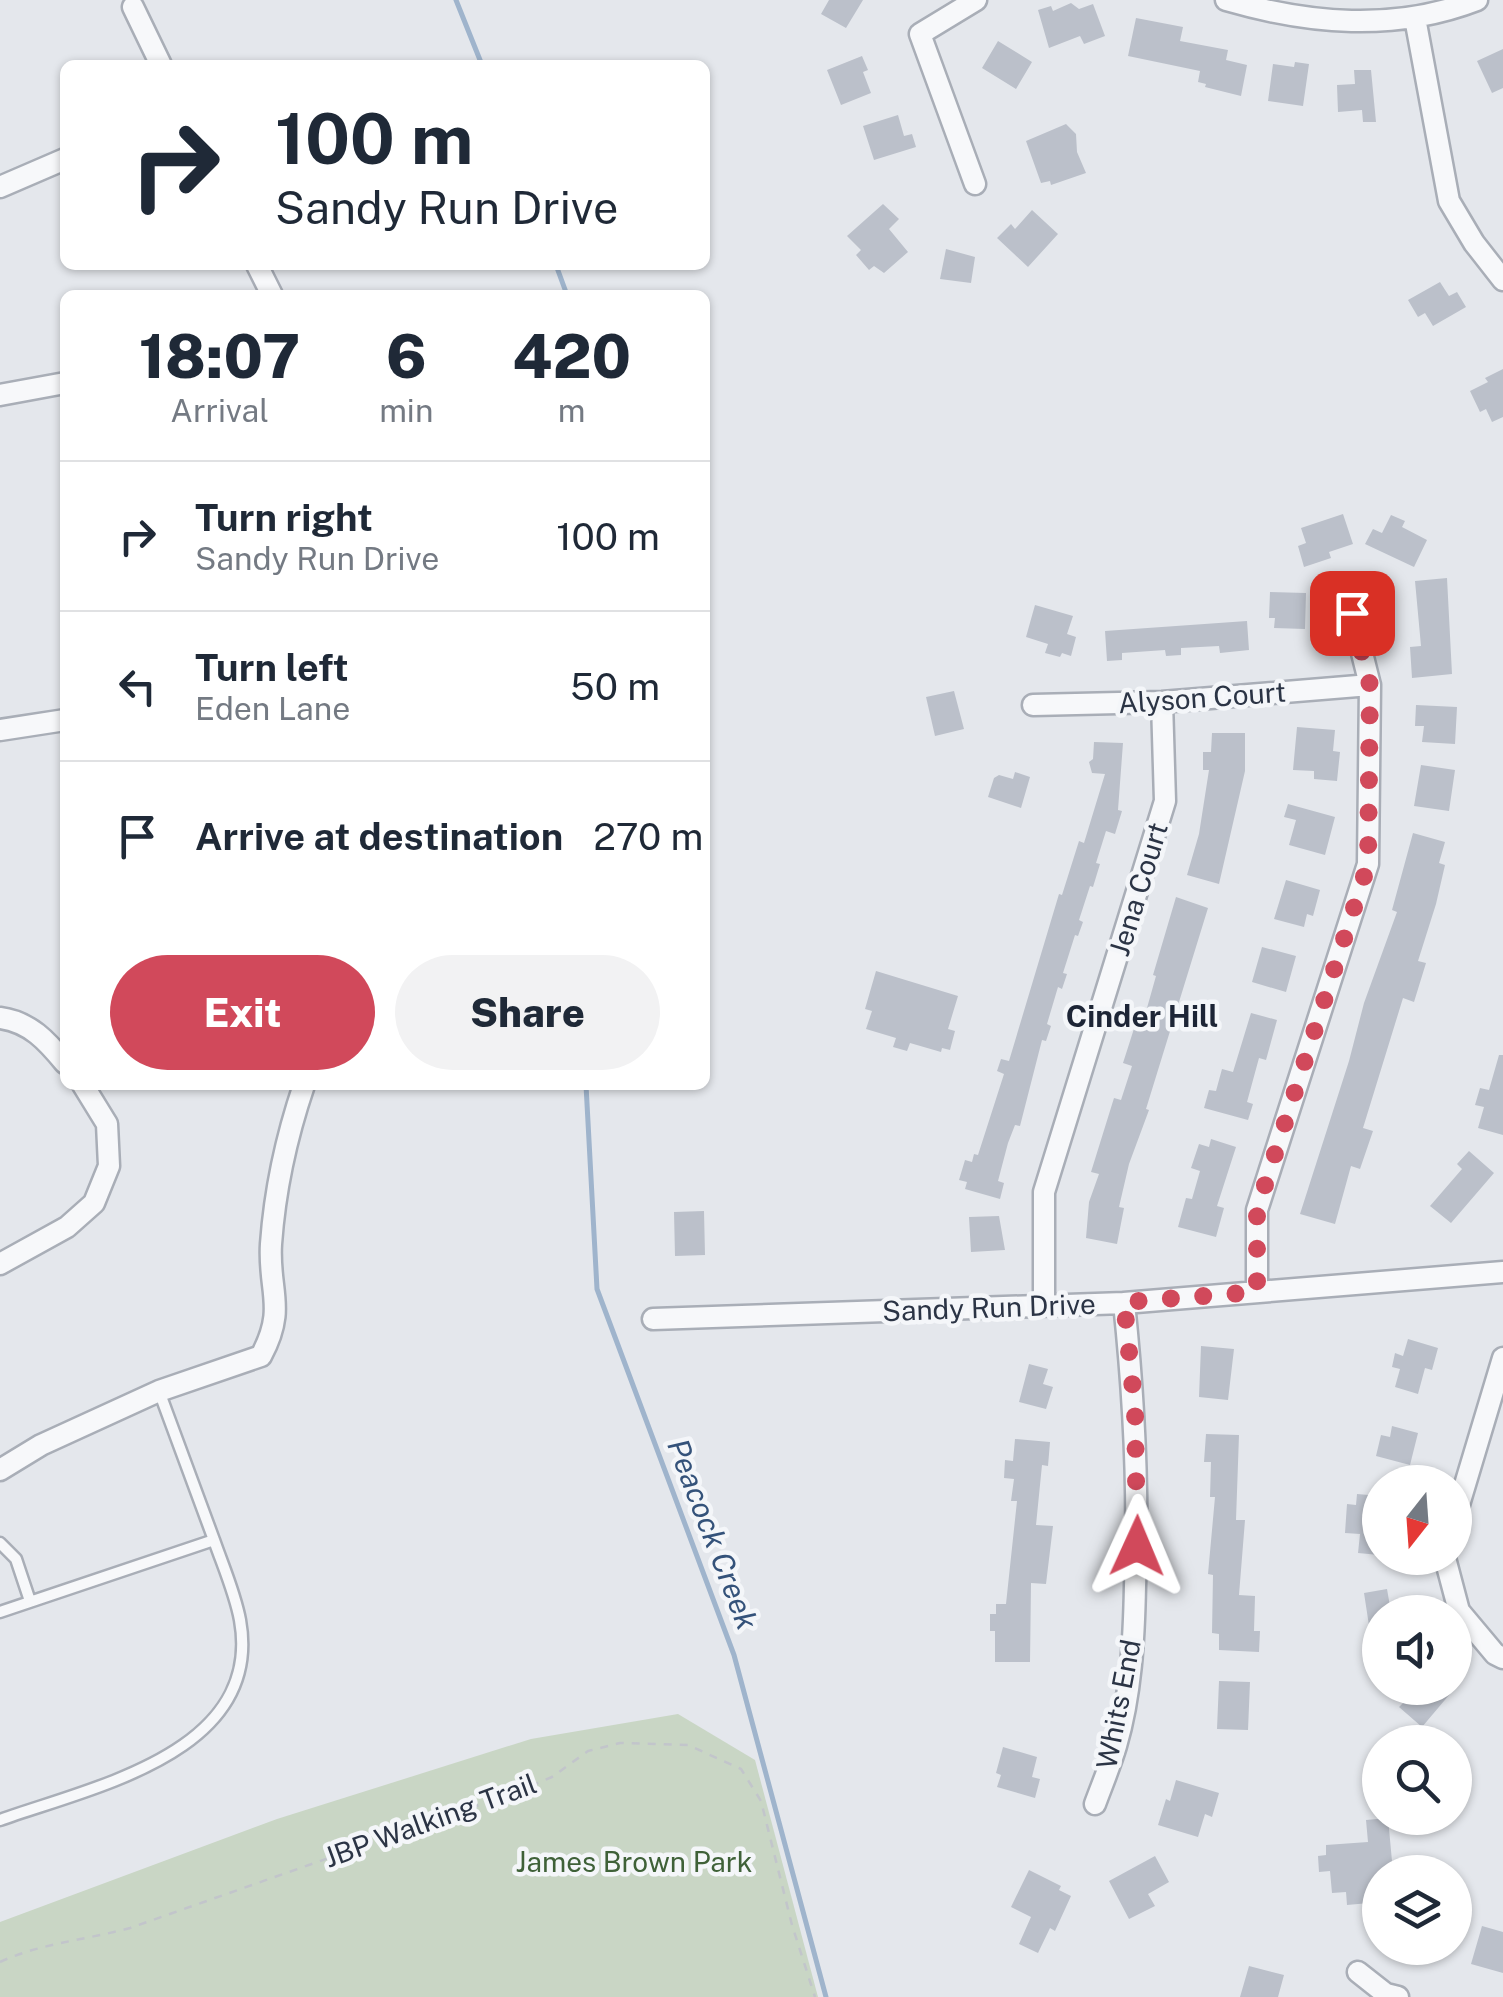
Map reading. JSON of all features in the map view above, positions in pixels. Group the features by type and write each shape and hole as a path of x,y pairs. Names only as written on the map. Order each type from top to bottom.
{"street":[{"path":"975,184 920,34 976,0"},
{"path":"1226,0 1324,22 1416,18 1476,0"},
{"path":"133,7 159,60"},
{"path":"1416,18 1449,202 1503,280"},
{"path":"0,187 60,162"},
{"path":"0,395 60,384"},
{"path":"1257,1292 1257,1210 1368,864 1370,685 1352,613"},
{"name":"Alyson Court","path":"1034,705 1162,702 1370,685"},
{"name":"Jena Court","path":"1044,1306 1044,1192 1165,801 1162,702"},
{"path":"0,730 60,720"},
{"path":"0,1018 11,1019 41,1034 60,1057"},
{"path":"0,1264 67,1227 94,1204 108,1166 108,1124 86,1090"},
{"path":"0,1470 41,1445 159,1391 260,1356 272,1335 277,1308 270,1250 276,1188 286,1137 302,1090"},
{"name":"Sandy Run Drive","path":"653,1319 1124,1302 1503,1272"},
{"name":"Whits End","path":"1096,1804 1116,1745 1127,1692 1134,1617 1136,1460 1124,1302"},
{"path":"1471,1465 1503,1358"},
{"path":"1449,1575 1459,1611 1503,1658"},
{"path":"1358,1972 1386,1994 1398,1997"}],"lane":[{"path":"0,1820 171,1756 202,1733 223,1710 236,1678 240,1622 159,1391"},
{"path":"0,1612 214,1540"},
{"path":"0,1544 16,1558 30,1602"}],"path":[{"name":"JBP Walking Trail","path":"0,1962 36,1947 130,1928 516,1792 552,1777 588,1751 620,1743 649,1742 688,1745 741,1769 761,1801 792,1925 815,1997"}],"green space":[{"name":"James Brown Park","path":"678,1714 755,1760 818,1997 0,1997 0,1922 277,1819 531,1739"}],"building":[{"path":"829,0 863,0 846,28 821,14"},
{"path":"1071,3 1079,9 1093,4 1105,36 1084,44 1080,36 1049,48 1038,10 1051,6 1053,11"},
{"path":"1136,18 1183,27 1180,41 1228,50 1226,60 1247,65 1241,96 1205,87 1206,84 1198,82 1200,71 1128,56"},
{"path":"998,41 1032,62 1016,89 982,68"},
{"path":"1503,49 1503,88 1492,93 1477,61"},
{"path":"862,56 871,93 841,105 827,70"},
{"path":"1295,62 1309,64 1303,106 1268,101 1273,64 1294,67"},
{"path":"1354,70 1371,70 1376,122 1363,122 1362,110 1338,112 1337,85 1355,84"},
{"path":"898,115 904,136 912,134 916,147 874,160 863,126"},
{"path":"1066,124 1076,134 1077,152 1086,173 1051,185 1050,181 1041,183 1026,141"},
{"path":"883,204 899,219 889,229 908,252 884,273 874,266 869,270 856,255 861,250 847,236"},
{"path":"1032,210 1058,234 1028,267 997,238 1011,224 1015,229"},
{"path":"946,249 975,257 971,283 940,279"},
{"path":"1440,282 1449,296 1457,292 1466,307 1433,326 1425,313 1418,317 1408,300"},
{"path":"1503,369 1503,417 1492,422 1486,409 1480,412 1470,391"},
{"path":"1343,514 1353,544 1329,552 1331,558 1304,567 1298,546 1306,543 1301,528"},
{"path":"1391,515 1405,521 1402,527 1427,540 1414,567 1365,544 1373,529 1382,533"},
{"path":"1447,578 1452,674 1412,678 1410,647 1421,646 1415,581"},
{"path":"1270,592 1306,593 1305,629 1274,628 1275,618 1269,618"},
{"path":"1035,605 1073,616 1067,634 1076,637 1071,656 1045,653 1048,644 1026,637"},
{"path":"1247,621 1249,650 1220,653 1219,646 1181,648 1181,655 1166,656 1165,650 1122,653 1122,660 1107,661 1105,631"},
{"path":"954,691 964,729 935,736 926,697"},
{"path":"1416,705 1457,707 1455,744 1422,742 1424,726 1415,726"},
{"path":"1297,727 1335,730 1333,751 1340,752 1337,781 1314,779 1314,771 1293,770"},
{"path":"1212,733 1245,733 1245,771 1219,884 1187,875 1199,834 1209,770 1203,770 1203,752 1211,752"},
{"path":"1094,742 1123,743 1118,810 1122,811 1115,834 1106,831 1096,863 1100,864 1079,920 1083,922 1063,973 1067,974 1062,989 1058,987 1047,1024 1051,1026 1046,1041 1042,1040 1020,1126 1015,1125 1008,1143 998,1181 1004,1183 1000,1199 965,1189 967,1182 959,1180 965,1160 972,1162 974,1154 978,1155 1004,1074 997,1071 1001,1059 1009,1061 1059,894 1062,895 1079,841 1084,843 1105,774 1092,773 1089,762 1093,759"},
{"path":"1421,765 1455,770 1449,811 1414,806"},
{"path":"1015,772 1030,777 1021,808 988,797 994,778 999,775 1013,779"},
{"path":"1288,804 1335,817 1325,855 1289,845 1296,820 1284,817"},
{"path":"1413,833 1445,842 1439,863 1445,865 1418,961 1426,963 1414,1002 1403,998 1363,1128 1373,1131 1360,1169 1351,1166 1335,1224 1300,1214 1364,1003 1397,912 1392,910"},
{"path":"1286,880 1320,890 1313,916 1307,914 1304,927 1274,919"},
{"path":"1176,897 1208,908 1146,1109 1149,1110 1129,1164 1119,1207 1124,1208 1117,1244 1086,1238 1089,1202 1099,1174 1091,1172 1114,1098 1121,1100 1132,1066 1123,1063 1139,1013 1145,1015"},
{"path":"1262,947 1296,956 1286,992 1252,982"},
{"path":"876,971 958,996 948,1029 955,1031 950,1050 942,1048 941,1052 910,1043 907,1051 893,1047 896,1038 866,1029 872,1011 865,1009"},
{"path":"1251,1013 1277,1020 1266,1060 1259,1058 1247,1102 1253,1104 1248,1120 1204,1108 1209,1090 1216,1091 1222,1069 1233,1072"},
{"path":"1499,1055 1503,1055 1503,1135 1478,1128 1484,1107 1475,1105 1480,1088 1489,1090"},
{"path":"1211,1139 1236,1147 1217,1206 1224,1208 1216,1237 1178,1227 1186,1198 1192,1199 1200,1171 1191,1168 1199,1144 1209,1147"},
{"path":"1469,1151 1494,1173 1451,1223 1430,1206 1462,1169 1457,1164"},
{"path":"704,1211 705,1255 675,1256 674,1212"},
{"path":"999,1216 1005,1250 971,1252 969,1217"},
{"path":"1408,1339 1438,1348 1432,1370 1425,1368 1418,1394 1395,1387 1400,1369 1392,1367 1395,1353 1403,1356"},
{"path":"1201,1346 1234,1349 1228,1400 1199,1397"},
{"path":"1029,1364 1048,1369 1043,1384 1053,1387 1046,1409 1019,1402"},
{"path":"1392,1426 1418,1433 1410,1465 1376,1456 1381,1435 1390,1437"},
{"path":"1206,1434 1239,1435 1236,1520 1245,1520 1239,1595 1255,1596 1254,1631 1260,1631 1259,1652 1219,1650 1219,1634 1212,1633 1213,1575 1208,1574 1215,1497 1210,1497 1211,1462 1204,1462"},
{"path":"1015,1439 1050,1442 1048,1466 1042,1465 1036,1525 1053,1526 1046,1584 1031,1583 1030,1662 995,1662 995,1631 990,1631 990,1614 996,1614 996,1604 1006,1604 1017,1501 1011,1501 1014,1479 1004,1478 1005,1460 1013,1461"},
{"path":"1357,1494 1362,1494 1362,1553 1358,1553 1360,1534 1345,1533 1347,1504 1356,1505"},
{"path":"1387,1589 1388,1595 1364,1595"},
{"path":"1219,1681 1250,1682 1248,1730 1217,1729"},
{"path":"1401,1705 1441,1705 1424,1725"},
{"path":"1003,1747 1037,1757 1032,1777 1040,1779 1035,1798 997,1787 1001,1775 996,1773"},
{"path":"1176,1780 1219,1793 1212,1817 1205,1814 1198,1837 1158,1825"},
{"path":"1367,1835 1390,1835 1391,1855 1362,1855 1362,1904 1347,1905 1346,1892 1332,1893 1330,1871 1319,1872 1318,1856 1326,1855 1326,1845 1368,1842"},
{"path":"1155,1856 1169,1882 1148,1894 1155,1906 1129,1919 1109,1881"},
{"path":"1029,1870 1061,1886 1059,1890 1071,1896 1055,1931 1050,1928 1038,1953 1019,1944 1031,1917 1011,1907"},
{"path":"1482,1926 1503,1932 1503,1973 1472,1964"},
{"path":"1249,1966 1284,1975 1278,1997 1240,1997"}],"waterway":[{"name":"Peacock Creek","path":"456,0 480,60"},
{"name":"Peacock Creek","path":"558,270 565,290"},
{"name":"Peacock Creek","path":"586,1090 597,1289 734,1655 826,1997"}],"district":[{"name":"Cinder Hill","path":"1142,1016"}],"route":[{"path":"1137,1546 1135,1410 1124,1302 1257,1292 1257,1210 1368,864 1370,685 1352,613"}]}
